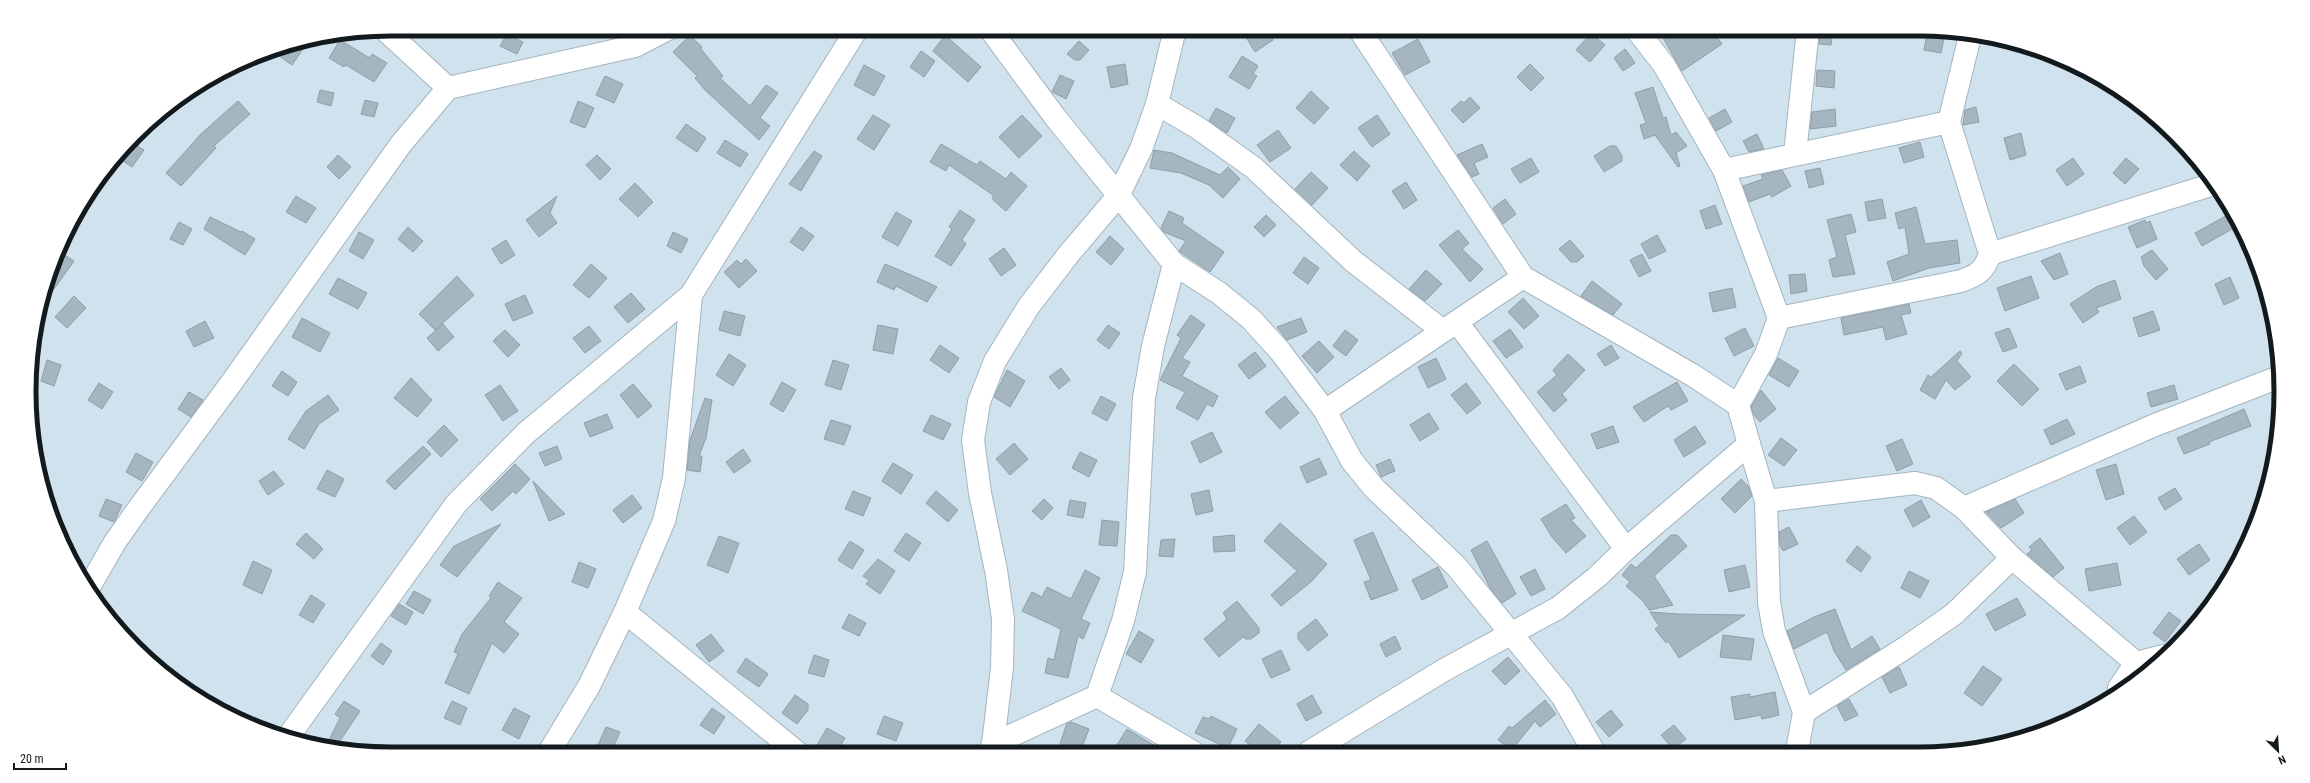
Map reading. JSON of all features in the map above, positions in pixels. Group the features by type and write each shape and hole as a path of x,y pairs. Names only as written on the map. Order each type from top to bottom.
{"street":[{"path":"392,36 448,88"},
{"path":"92,582 115,542 232,382 401,144 448,88 635,46 654,36"},
{"path":"291,733 456,504 526,433 691,295 853,36"},
{"path":"995,36 1055,118 1174,264 1219,293 1251,320 1280,351 1325,411 1352,461 1374,488 1456,566 1562,696 1591,747"},
{"path":"991,747 1002,668 1003,619 996,570 980,493 973,440 979,402 995,361 1029,306 1068,255 1118,196 1140,149 1157,104 1173,36"},
{"path":"1365,36 1523,277 1681,369 1738,405 1766,501 1769,602 1774,631 1804,712 1798,747"},
{"path":"1641,36 1664,65 1724,170 1779,318 1766,354 1738,405"},
{"path":"1795,154 1807,36"},
{"path":"1779,318 1961,281 1978,275 1985,267 1990,254 1949,122 1969,40"},
{"path":"1157,104 1198,128 1254,168 1352,261 1450,326 1626,549"},
{"path":"1724,170 1949,122"},
{"path":"1990,254 2208,186"},
{"path":"995,747 1098,696 1123,621 1135,572 1144,398 1153,346 1174,264"},
{"path":"1325,411 1523,277"},
{"path":"552,747 589,686 624,612 664,521 674,478 691,295"},
{"path":"1964,508 2155,425 2273,379"},
{"path":"1317,747 1444,670 1558,608 1597,578 1626,549 1749,444"},
{"path":"1766,501 1915,484 1936,488 1964,508 2012,558 2136,663"},
{"path":"1804,712 1905,648 1954,614 2012,558"},
{"path":"624,612 791,747"},
{"path":"2123,682 2136,663 2153,659"},
{"path":"1098,696 1185,747"}],"building":[{"path":"506,36 511,36 523,42 517,54 500,46"},
{"path":"689,36 691,36 702,47 701,49 723,76 720,78 750,106 766,85 778,93 760,118 770,126 759,140 705,90 695,78 697,76 673,52"},
{"path":"944,36 946,36 981,67 968,82 933,51"},
{"path":"1245,36 1270,36 1273,40 1255,52"},
{"path":"1588,36 1594,36 1605,45 1590,62 1576,50"},
{"path":"1662,36 1716,36 1722,44 1682,71"},
{"path":"1820,36 1832,36 1831,45 1819,44"},
{"path":"1927,36 1944,38 1941,53 1924,50"},
{"path":"1418,39 1430,62 1405,75 1392,53"},
{"path":"340,40 370,58 372,54 387,63 374,82 346,65 344,67 329,58"},
{"path":"1079,41 1089,50 1080,60 1075,60 1067,54"},
{"path":"305,47 292,65 277,55"},
{"path":"1625,49 1635,63 1623,71 1614,58"},
{"path":"921,51 935,61 924,77 910,67"},
{"path":"1242,56 1258,66 1253,74 1257,76 1249,89 1229,77"},
{"path":"1125,64 1128,84 1111,88 1107,67"},
{"path":"1530,64 1544,78 1531,91 1517,77"},
{"path":"864,65 885,76 874,96 854,85"},
{"path":"1817,70 1835,71 1834,88 1816,86"},
{"path":"1060,75 1074,81 1066,99 1052,92"},
{"path":"605,76 623,84 614,103 596,95"},
{"path":"1653,87 1663,118 1666,117 1671,135 1676,132 1687,146 1676,153 1680,166 1678,167 1655,135 1644,139 1640,125 1646,123 1635,93"},
{"path":"320,90 334,93 331,106 317,102"},
{"path":"1311,91 1329,108 1314,124 1296,108"},
{"path":"1470,97 1480,108 1463,123 1451,110 1461,101 1464,103"},
{"path":"365,100 378,103 374,117 361,114"},
{"path":"238,101 250,114 214,146 216,148 181,186 166,173 201,134"},
{"path":"578,101 594,108 585,128 570,122"},
{"path":"1976,107 1979,122 1963,125 1965,110"},
{"path":"1216,108 1235,118 1227,133 1209,121"},
{"path":"1725,109 1732,122 1716,131 1709,118"},
{"path":"1835,109 1836,126 1810,129 1812,112"},
{"path":"873,115 890,125 874,150 857,139"},
{"path":"1022,115 1042,136 1019,158 999,137"},
{"path":"1377,115 1390,134 1372,147 1358,128"},
{"path":"686,124 706,138 697,152 676,138"},
{"path":"1278,130 1291,148 1270,162 1257,145"},
{"path":"2021,133 2026,155 2010,160 2004,138"},
{"path":"1757,134 1764,149 1749,152 1743,141"},
{"path":"725,140 748,154 740,167 717,153"},
{"path":"1920,142 1924,157 1904,163 1899,148"},
{"path":"941,144 977,165 980,161 1006,179 1011,172 1027,186 1006,211 993,200 993,195 949,165 946,171 930,162"},
{"path":"1482,144 1488,157 1474,163 1479,174 1472,177 1457,155"},
{"path":"136,145 144,150 132,167 122,160"},
{"path":"1610,146 1616,146 1622,156 1622,161 1604,172 1594,156"},
{"path":"1154,150 1172,153 1220,175 1228,167 1240,179 1223,198 1209,185 1181,173 1150,168"},
{"path":"814,151 822,156 801,191 789,184"},
{"path":"1354,151 1370,166 1357,181 1340,165"},
{"path":"338,155 351,167 339,179 327,167"},
{"path":"597,155 611,169 600,180 586,165"},
{"path":"1531,158 1539,172 1520,183 1511,169"},
{"path":"2073,158 2084,174 2067,186 2056,170"},
{"path":"2126,158 2139,169 2125,184 2113,173"},
{"path":"1820,168 1824,184 1809,188 1805,171"},
{"path":"1782,170 1791,186 1772,197 1770,194 1749,202 1743,186 1763,179 1761,175"},
{"path":"1311,172 1328,188 1312,205 1295,189"},
{"path":"1406,182 1417,200 1404,209 1392,191"},
{"path":"635,183 653,202 638,217 619,199"},
{"path":"296,196 316,208 306,223 286,212"},
{"path":"557,196 550,213 557,223 539,237 526,220"},
{"path":"1505,199 1516,214 1503,224 1493,208"},
{"path":"1882,199 1886,218 1868,221 1865,202"},
{"path":"1715,205 1722,224 1706,229 1700,211"},
{"path":"1916,207 1925,244 1957,240 1960,263 1929,268 1893,281 1887,262 1909,254 1905,227 1899,229 1895,213"},
{"path":"960,210 975,220 962,240 966,244 951,266 935,256 952,229 949,227"},
{"path":"1169,211 1184,218 1182,223 1224,252 1210,272 1179,251 1186,241 1164,232 1161,228"},
{"path":"896,212 912,221 898,246 882,237"},
{"path":"1851,214 1856,232 1845,235 1855,274 1833,277 1829,260 1837,257 1827,220"},
{"path":"1266,215 1276,225 1264,237 1254,227"},
{"path":"2227,215 2234,228 2202,246 2195,233"},
{"path":"210,217 241,232 242,231 255,239 245,255 204,229"},
{"path":"2145,220 2146,223 2150,221 2157,239 2137,248 2128,227"},
{"path":"179,222 192,229 183,245 170,239"},
{"path":"408,227 423,241 413,252 398,239"},
{"path":"801,227 814,236 803,251 790,242"},
{"path":"1458,230 1469,243 1462,249 1483,269 1470,282 1439,245"},
{"path":"359,232 374,240 363,259 349,251"},
{"path":"673,232 688,239 681,253 667,246"},
{"path":"1657,235 1666,251 1649,259 1641,244"},
{"path":"1110,236 1124,249 1111,265 1096,252"},
{"path":"506,240 515,255 501,264 492,249"},
{"path":"1570,240 1584,256 1577,262 1571,262 1559,249"},
{"path":"1004,248 1016,265 1001,276 989,259"},
{"path":"2152,250 2168,269 2156,280 2144,266 2141,257"},
{"path":"2060,253 2068,274 2054,280 2041,261"},
{"path":"63,254 74,261 49,296 55,277"},
{"path":"1642,254 1651,271 1639,277 1630,260"},
{"path":"1304,257 1319,268 1308,284 1293,273"},
{"path":"746,259 757,271 739,288 724,272 737,260 741,264"},
{"path":"591,264 607,278 589,298 573,285"},
{"path":"885,264 937,287 927,302 896,286 894,290 877,282"},
{"path":"1426,270 1442,284 1425,301 1409,289"},
{"path":"1805,274 1807,291 1791,294 1789,275"},
{"path":"457,276 474,295 435,330 419,314"},
{"path":"2031,276 2039,298 2005,311 1997,288"},
{"path":"2230,277 2239,298 2224,305 2215,284"},
{"path":"338,278 367,293 358,309 329,294"},
{"path":"2115,280 2121,299 2096,308 2099,312 2083,323 2070,304 2096,287"},
{"path":"1592,281 1622,304 1613,315 1581,296"},
{"path":"1732,288 1736,307 1713,312 1709,293"},
{"path":"631,293 645,309 628,323 614,307"},
{"path":"525,295 533,313 513,321 505,304"},
{"path":"74,296 86,308 67,328 55,317"},
{"path":"1523,298 1539,316 1524,329 1508,312"},
{"path":"1909,304 1911,313 1901,315 1907,334 1886,340 1883,327 1844,335 1841,318"},
{"path":"724,311 745,316 740,336 719,330"},
{"path":"2153,311 2160,330 2139,337 2133,318"},
{"path":"1191,315 1205,325 1182,358 1190,362 1182,376 1218,396 1213,407 1207,404 1198,420 1176,408 1185,392 1160,380 1181,338 1177,335"},
{"path":"302,318 330,333 320,352 292,337"},
{"path":"1301,318 1307,332 1287,340 1277,327"},
{"path":"205,321 214,338 194,347 186,331"},
{"path":"443,324 454,337 438,351 427,338"},
{"path":"878,325 898,329 893,354 873,350"},
{"path":"1108,325 1120,333 1109,349 1097,340"},
{"path":"589,326 601,341 585,353 573,338"},
{"path":"1745,328 1754,346 1734,356 1725,338"},
{"path":"2009,328 2017,347 2003,352 1995,333"},
{"path":"1510,329 1523,347 1506,358 1493,341"},
{"path":"505,330 520,345 508,357 493,341"},
{"path":"1345,330 1358,340 1346,356 1333,346"},
{"path":"1319,341 1334,357 1317,373 1302,356"},
{"path":"940,345 959,358 949,373 930,360"},
{"path":"1611,345 1619,358 1605,366 1597,354"},
{"path":"1960,351 1962,353 1957,361 1971,377 1955,390 1946,380 1935,399 1920,390 1928,375 1931,377"},
{"path":"1255,352 1266,366 1249,379 1238,365"},
{"path":"729,354 746,365 733,386 716,375"},
{"path":"1568,354 1585,370 1562,394 1567,400 1554,412 1537,392 1557,375 1553,370"},
{"path":"1436,358 1446,379 1428,388 1418,367"},
{"path":"1778,358 1799,371 1789,387 1769,375"},
{"path":"47,360 61,365 54,386 41,381"},
{"path":"833,360 849,365 841,390 825,385"},
{"path":"2014,364 2039,389 2022,406 1997,381"},
{"path":"2080,366 2086,382 2066,390 2059,374"},
{"path":"1061,368 1070,380 1059,389 1049,377"},
{"path":"1007,370 1025,381 1010,407 994,397"},
{"path":"282,371 297,382 288,396 272,386"},
{"path":"411,378 432,400 417,417 394,398"},
{"path":"782,382 796,390 783,412 770,404"},
{"path":"1677,382 1688,401 1671,410 1668,406 1644,422 1633,407"},
{"path":"99,383 113,392 102,409 88,400"},
{"path":"1466,383 1481,403 1467,414 1451,395"},
{"path":"633,384 652,406 638,418 620,395"},
{"path":"500,385 518,411 503,421 485,395"},
{"path":"2174,385 2178,399 2151,407 2147,393"},
{"path":"1761,390 1776,409 1760,422 1753,414 1751,407"},
{"path":"189,392 203,400 191,417 178,409"},
{"path":"328,395 339,410 319,424 304,449 288,439 306,411"},
{"path":"1101,396 1116,404 1107,421 1092,413"},
{"path":"1285,396 1299,413 1280,429 1265,412"},
{"path":"705,398 712,400 706,438 699,456 702,456 700,472 687,470 690,440"},
{"path":"2244,409 2251,426 2209,442 2210,444 2184,454 2177,438"},
{"path":"1429,413 1439,429 1420,441 1410,425"},
{"path":"607,414 613,428 590,437 584,423"},
{"path":"931,415 951,424 943,440 923,431"},
{"path":"2067,419 2075,434 2051,445 2044,430"},
{"path":"831,420 851,426 844,445 824,439"},
{"path":"444,425 458,440 441,457 427,442"},
{"path":"1613,426 1619,442 1597,449 1591,434"},
{"path":"1695,426 1706,443 1684,457 1674,440"},
{"path":"1212,432 1222,452 1200,463 1191,442"},
{"path":"1781,438 1797,450 1784,466 1768,455"},
{"path":"1902,439 1913,464 1897,471 1886,446"},
{"path":"1014,443 1028,459 1010,475 996,459"},
{"path":"423,446 431,454 395,490 386,481"},
{"path":"557,446 562,459 545,466 539,453"},
{"path":"743,449 751,461 734,473 726,462"},
{"path":"1080,452 1097,460 1089,477 1072,468"},
{"path":"136,453 153,462 142,481 126,472"},
{"path":"1319,458 1327,474 1307,483 1300,467"},
{"path":"1390,459 1395,471 1381,477 1376,465"},
{"path":"893,463 913,475 901,494 882,481"},
{"path":"515,464 530,479 516,494 513,491 492,511 480,499"},
{"path":"2116,464 2124,494 2106,500 2096,470"},
{"path":"327,470 344,479 335,497 317,489"},
{"path":"274,471 284,484 268,495 259,481"},
{"path":"1741,479 1748,486 1752,496 1735,513 1721,499"},
{"path":"533,481 565,514 549,521"},
{"path":"2175,488 2182,499 2165,510 2158,498"},
{"path":"1209,490 1213,511 1196,515 1191,494"},
{"path":"853,491 871,498 863,516 845,509"},
{"path":"936,491 958,510 948,522 926,503"},
{"path":"632,495 642,508 623,523 613,510"},
{"path":"106,499 122,505 114,522 99,516"},
{"path":"1044,499 1053,508 1042,520 1032,511"},
{"path":"2015,499 2024,513 2001,528 1986,512"},
{"path":"1070,500 1086,503 1083,518 1067,515"},
{"path":"1921,500 1930,517 1913,527 1904,510"},
{"path":"1566,504 1575,518 1571,520 1586,536 1566,553 1552,537 1541,519"},
{"path":"2134,516 2147,532 2130,545 2117,528"},
{"path":"1102,520 1119,522 1117,546 1099,545"},
{"path":"1280,523 1327,564 1312,581 1281,606 1271,595 1297,571 1264,541"},
{"path":"501,524 457,577 440,565 454,546"},
{"path":"1789,527 1798,544 1783,551 1780,545 1779,532"},
{"path":"1373,532 1398,590 1371,600 1364,582 1371,580 1354,540"},
{"path":"306,533 323,549 314,559 296,544"},
{"path":"906,533 921,543 909,561 894,551"},
{"path":"1234,535 1235,551 1214,552 1213,537"},
{"path":"1671,535 1677,535 1687,546 1654,576 1673,605 1649,610 1643,601 1626,586 1630,582 1622,575 1631,564 1636,568"},
{"path":"719,536 739,543 728,573 707,565"},
{"path":"2040,538 2064,568 2053,577 2027,554 2032,550 2029,547"},
{"path":"1175,539 1173,557 1159,556 1161,540"},
{"path":"850,541 864,550 852,569 838,560"},
{"path":"1487,541 1516,594 1502,603 1490,588 1471,550"},
{"path":"2199,544 2210,560 2189,575 2177,559"},
{"path":"1857,546 1871,557 1861,572 1846,561"},
{"path":"878,559 895,571 880,594 866,584 869,580 863,576"},
{"path":"253,561 272,570 262,594 243,585"},
{"path":"579,562 596,569 588,588 572,582"},
{"path":"2117,563 2121,585 2089,591 2085,569"},
{"path":"1745,565 1750,587 1729,592 1724,570"},
{"path":"1438,567 1448,587 1422,600 1412,580"},
{"path":"1535,569 1545,589 1531,596 1520,577"},
{"path":"1085,570 1100,578 1081,619 1090,623 1083,639 1078,636 1068,678 1045,673 1048,658 1054,660 1061,629 1022,611 1032,592 1042,597 1047,587 1071,599"},
{"path":"1909,571 1929,581 1920,598 1901,588"},
{"path":"498,582 522,598 504,622 519,634 504,653 492,643 469,694 445,683 458,654 454,652 462,634 491,598 489,596"},
{"path":"414,591 431,600 423,614 406,604"},
{"path":"311,595 325,604 313,623 299,615"},
{"path":"2017,598 2026,615 1995,631 1986,614"},
{"path":"1237,601 1259,628 1259,633 1251,639 1246,639 1243,637 1219,657 1204,639 1227,619 1223,613"},
{"path":"399,604 413,612 406,625 391,616"},
{"path":"1835,609 1851,650 1872,636 1880,649 1846,670 1834,651 1827,632 1794,649 1787,631 1814,617"},
{"path":"1650,612 1745,615 1679,658 1668,641 1666,643 1655,629 1659,626"},
{"path":"2169,612 2181,621 2165,642 2153,633"},
{"path":"849,614 866,623 859,636 842,628"},
{"path":"1316,619 1328,635 1308,651 1298,639 1298,633"},
{"path":"1139,631 1154,640 1141,663 1126,654"},
{"path":"711,634 724,651 709,662 696,645"},
{"path":"1723,635 1754,639 1751,660 1720,657"},
{"path":"1395,636 1401,649 1386,657 1380,644"},
{"path":"381,643 392,651 383,665 371,656"},
{"path":"1281,650 1290,670 1271,678 1262,659"},
{"path":"814,655 829,660 824,677 808,673"},
{"path":"1508,657 1520,671 1505,685 1492,671"},
{"path":"746,658 768,674 759,687 737,672"},
{"path":"1983,666 2002,679 1982,706 1964,693"},
{"path":"1899,667 1907,685 1890,693 1882,677"},
{"path":"1775,692 1779,715 1762,719 1761,715 1735,720 1731,697 1750,694 1750,697"},
{"path":"795,695 808,704 808,710 797,724 782,713"},
{"path":"1312,695 1322,713 1306,721 1297,704"},
{"path":"1849,699 1858,715 1845,721 1837,706"},
{"path":"1545,700 1556,714 1540,727 1535,721 1514,747 1508,747 1498,740 1509,726 1512,728"},
{"path":"344,701 360,711 339,743 328,741 340,718 335,714"},
{"path":"452,701 467,708 460,725 444,718"},
{"path":"514,708 530,716 519,739 502,730"},
{"path":"712,708 725,717 714,734 700,725"},
{"path":"1611,710 1623,725 1609,737 1596,722"},
{"path":"884,716 903,723 896,741 877,734"},
{"path":"1211,716 1237,729 1228,747 1195,733 1203,717 1209,719"},
{"path":"1071,722 1089,729 1082,747 1068,747 1060,744 1067,723"},
{"path":"1259,724 1281,742 1277,747 1253,747 1245,741"},
{"path":"1674,725 1686,739 1676,747 1671,747 1661,735"},
{"path":"606,727 620,732 613,747 604,747 598,745"},
{"path":"827,728 845,738 840,747 820,747 817,745"},
{"path":"1127,729 1157,747 1120,747 1117,745"}]}
